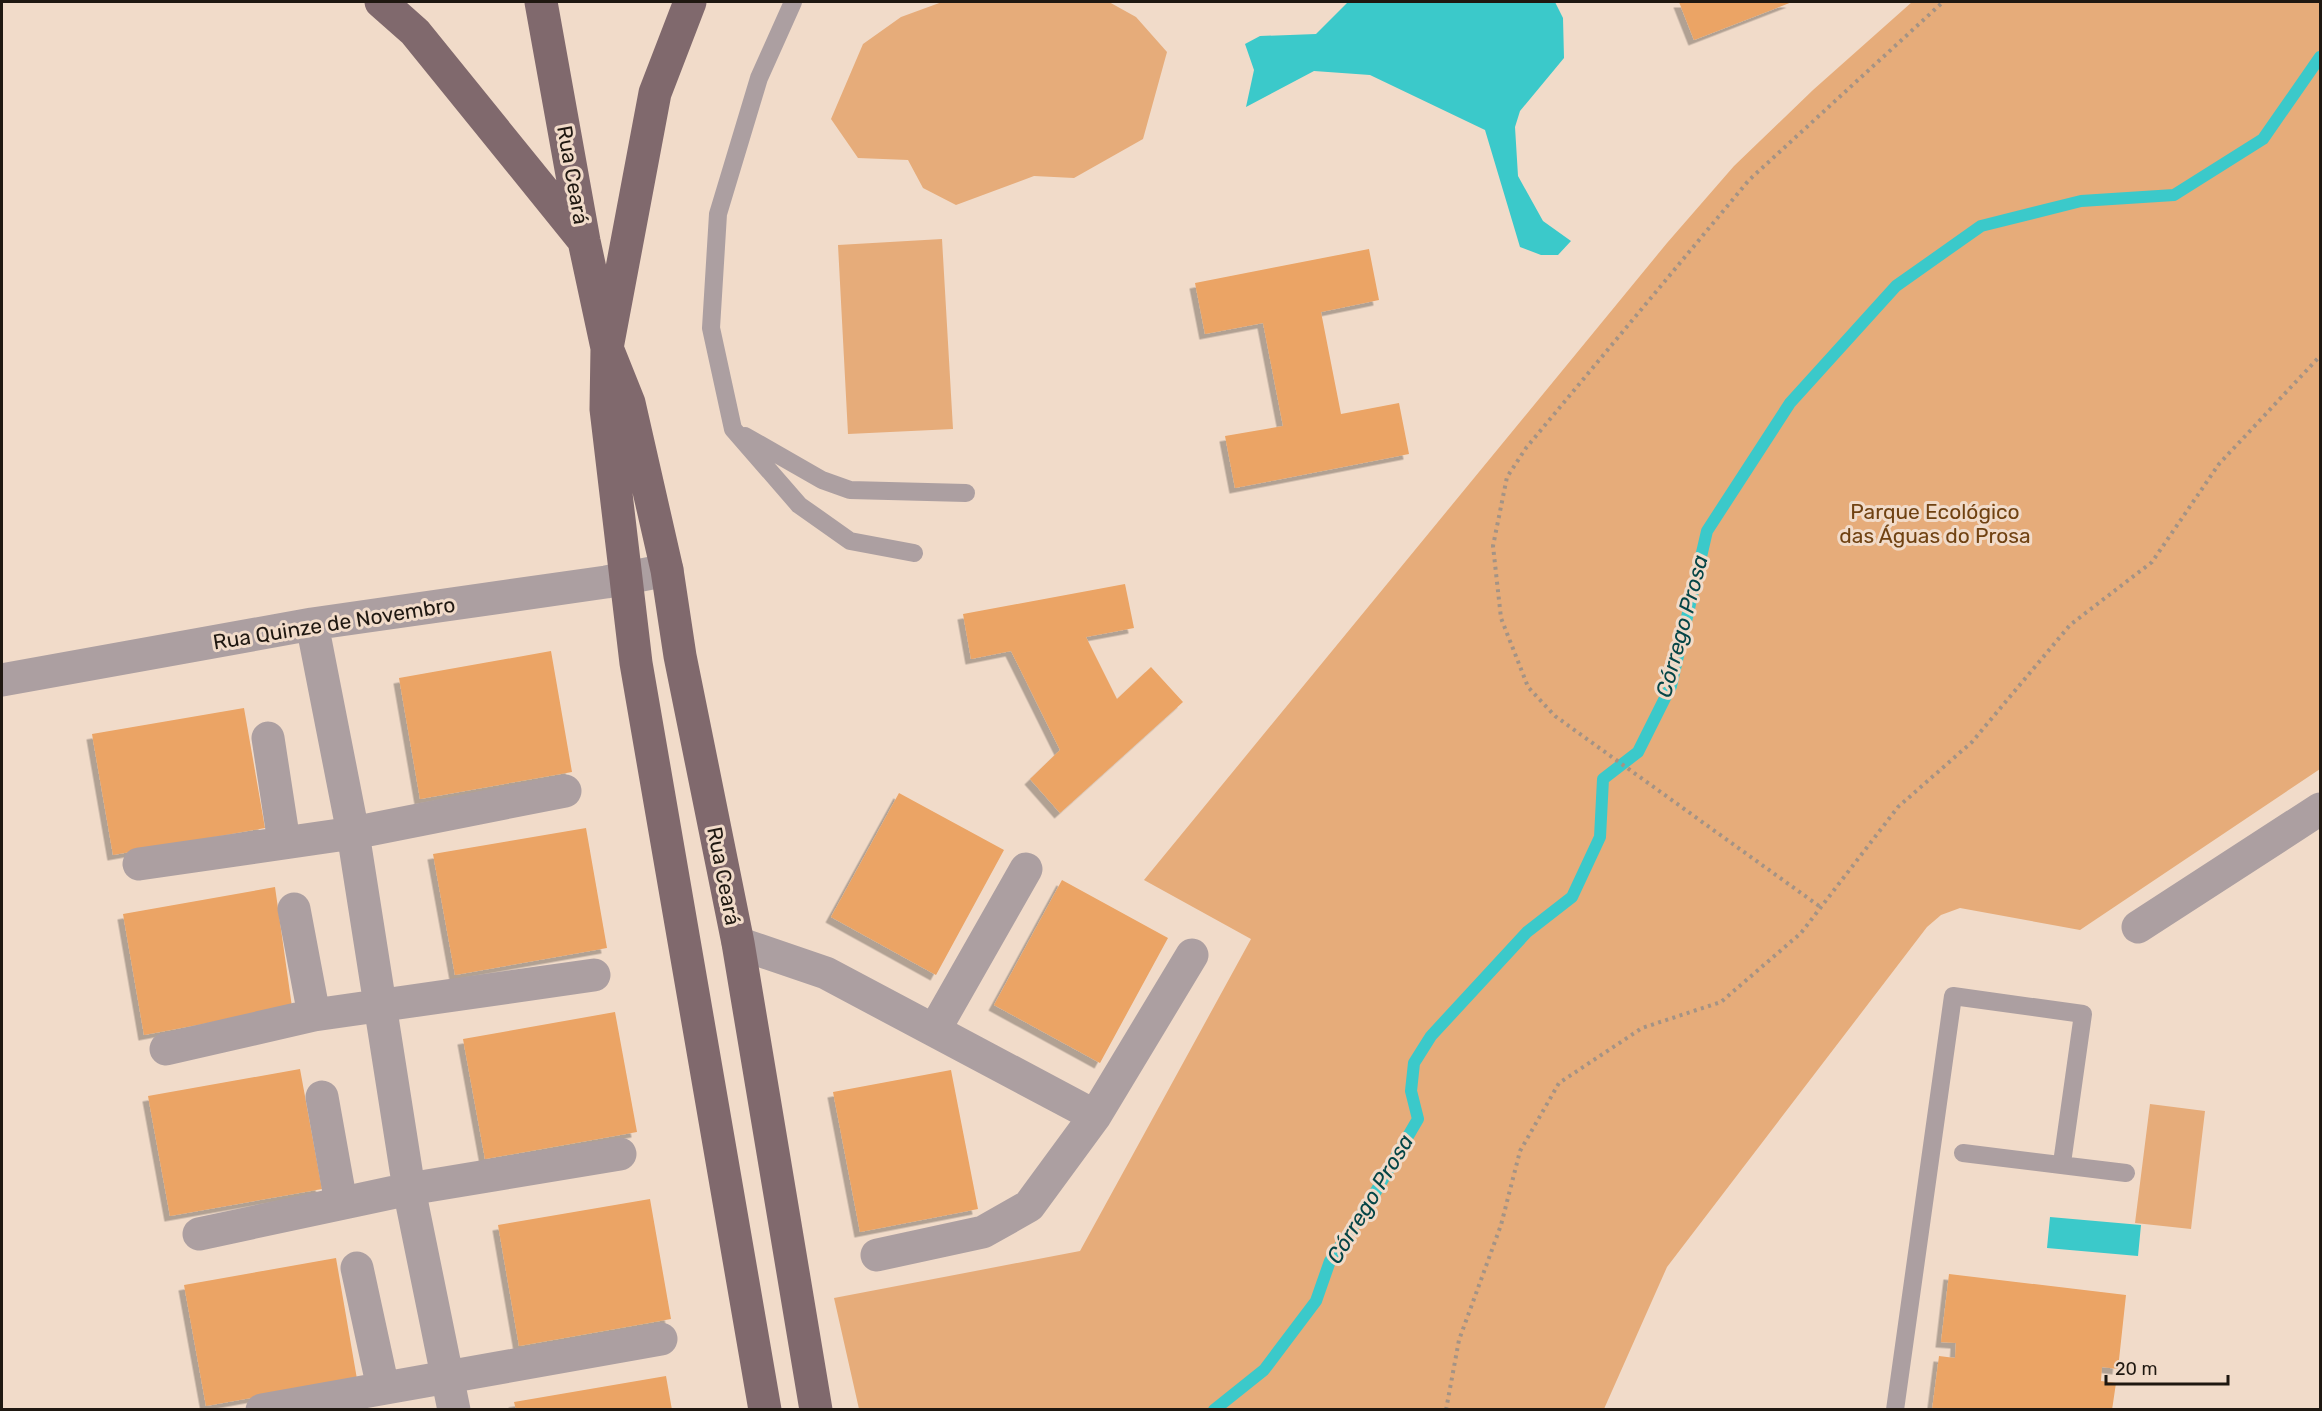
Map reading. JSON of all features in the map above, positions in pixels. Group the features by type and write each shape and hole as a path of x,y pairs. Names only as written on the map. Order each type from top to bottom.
{"main road":[{"path":"381,2 414,32 584,241"},
{"name":"Rua Ceará","path":"541,2 584,241 607,348 628,403 667,570 680,656 738,943 816,1410"},
{"path":"607,348 655,93 690,2"},
{"name":"Rua Ceará","path":"607,348 606,410 636,663 765,1410"}],"street":[{"name":"Rua Quinze de Novembro","path":"2,680 312,624 627,578 667,570"},
{"path":"312,624 353,833 382,1004 409,1189 449,1375 454,1410"},
{"path":"268,738 284,842"},
{"path":"139,864 353,833 565,791"},
{"path":"2138,927 2320,809"},
{"path":"935,1029 1026,869"},
{"path":"294,909 314,1015"},
{"path":"738,943 826,973 1095,1116"},
{"path":"877,1255 983,1232 1029,1206 1095,1116 1192,955"},
{"path":"166,1049 314,1015 594,975"},
{"path":"322,1097 341,1203"},
{"path":"199,1233 409,1189 620,1154"},
{"path":"357,1268 383,1388"},
{"path":"262,1410 661,1339"}],"lane":[{"path":"793,2 759,78 718,214 711,328 733,429 799,505 850,542 914,554"},
{"path":"733,429 822,480 850,490 966,493"},
{"path":"1895,1410 1953,996 2083,1014 2062,1163"},
{"path":"1963,1153 2062,1163 2126,1173"}],"path":[{"path":"1819,906 1556,716 1528,687 1501,618 1493,546 1508,477 1526,448 1749,180 1943,2"},
{"path":"1446,1410 1460,1340 1501,1226 1520,1151 1559,1083 1642,1028 1721,1002 1801,933 1819,906 1898,807 1972,742 2070,624 2152,562 2219,464 2320,356"}],"green space":[{"path":"942,2 1109,2 1136,17 1167,52 1143,139 1074,178 1034,176 956,205 923,188 908,160 858,158 831,119 863,44 901,17"},
{"name":"Parque Ecológico das Águas do Prosa","path":"1912,2 2320,2 2320,769 2080,930 1960,908 1941,915 1927,927 1667,1267 1604,1409 859,1409 834,1298 1080,1251 1251,939 1144,880 1667,243 1734,166 1813,90"},
{"path":"942,239 953,429 848,434 838,245"},
{"path":"2150,1104 2205,1111 2191,1229 2135,1223"}],"water":[{"path":"1348,2 1555,2 1563,18 1564,58 1520,111 1515,127 1518,176 1543,221 1571,241 1558,255 1541,255 1520,247 1485,130 1370,75 1314,71 1246,107 1254,70 1245,44 1260,36 1316,34"},
{"path":"2050,1217 2141,1225 2138,1256 2047,1248"}],"building":[{"path":"1679,2 1792,2 1694,40"},
{"path":"1369,249 1379,300 1321,312 1341,414 1399,403 1409,454 1235,488 1225,436 1283,426 1263,323 1205,334 1195,283"},
{"path":"1125,584 1134,628 1086,637 1117,699 1151,667 1183,702 1060,813 1030,779 1060,750 1011,651 971,659 963,614"},
{"path":"551,651 572,772 420,799 399,678"},
{"path":"244,708 265,828 113,855 92,734"},
{"path":"899,793 1004,850 936,975 831,917"},
{"path":"586,828 607,948 455,975 433,854"},
{"path":"1062,880 1168,938 1100,1063 994,1005"},
{"path":"275,887 292,1007 144,1035 123,914"},
{"path":"615,1012 637,1132 485,1159 463,1039"},
{"path":"300,1069 322,1189 170,1216 148,1096"},
{"path":"951,1070 978,1209 860,1232 833,1092"},
{"path":"650,1199 671,1319 519,1346 498,1225"},
{"path":"336,1258 357,1379 206,1406 184,1285"},
{"path":"1949,1274 2126,1295 2118,1369 2102,1367 2101,1381 2116,1383 2112,1410 1932,1410 1939,1356 1955,1358 1956,1343 1941,1342"},
{"path":"666,1376 672,1410 516,1410 514,1402"}],"waterway":[{"name":"Córrego Prosa","path":"1214,1410 1264,1370 1316,1301 1330,1261 1368,1205 1418,1119 1411,1091 1414,1063 1431,1036 1527,932 1572,897 1600,837 1603,779 1638,752 1671,686 1707,531 1790,403 1896,286 1981,226 2081,201 2174,195 2263,139 2320,57"}]}
